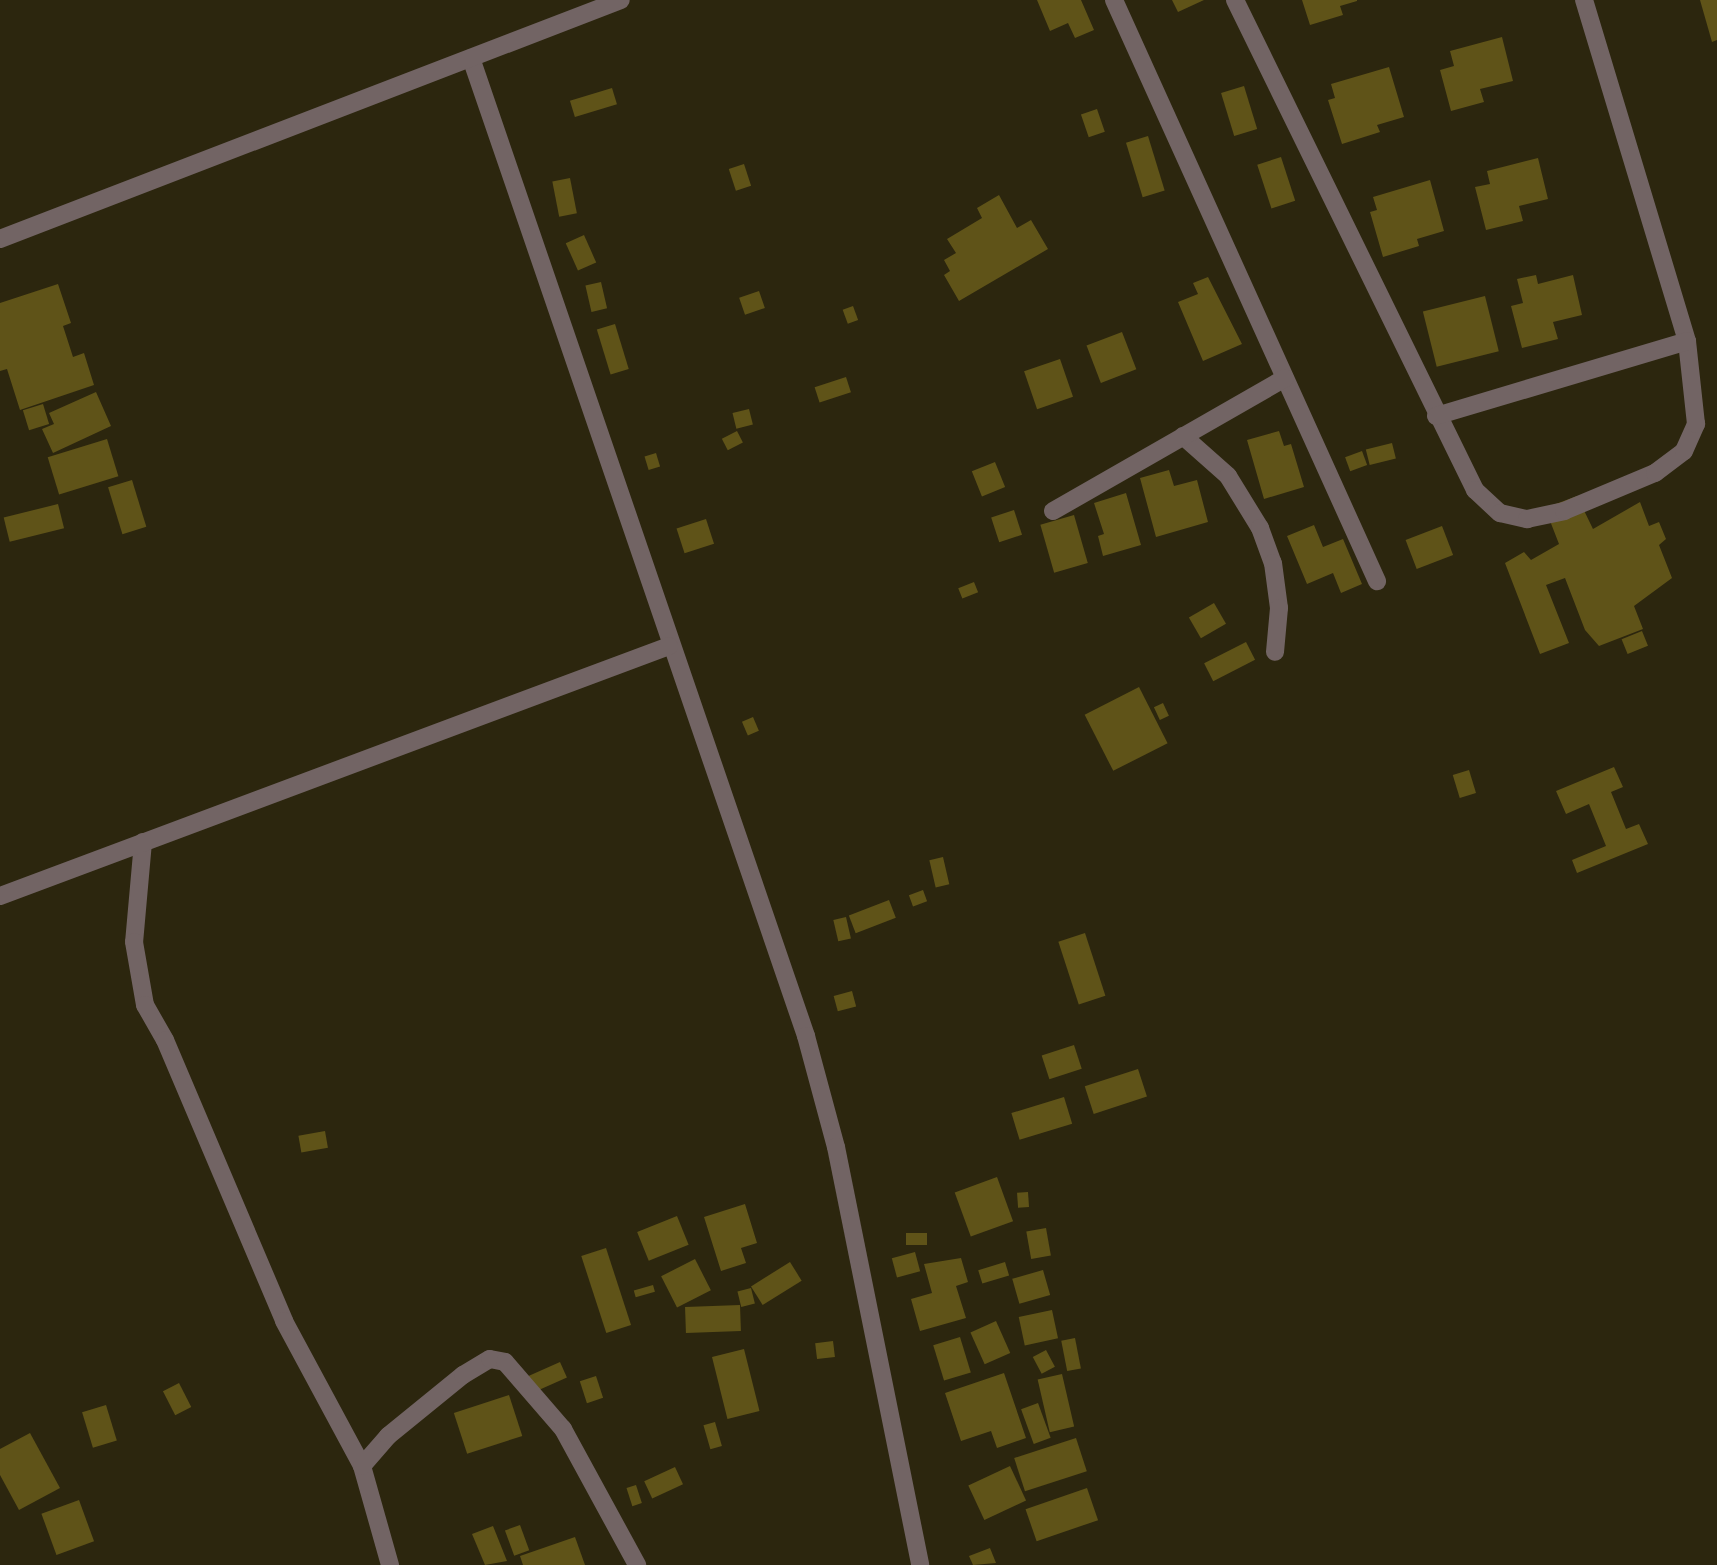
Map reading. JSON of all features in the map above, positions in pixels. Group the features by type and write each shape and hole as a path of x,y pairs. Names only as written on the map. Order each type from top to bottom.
{"street":[{"path":"0,239 621,0"},
{"path":"1114,0 1377,581"},
{"path":"1235,0 1436,416 1475,490 1500,513 1527,519 1564,511 1656,472 1684,451 1696,424 1687,341 1584,0"},
{"path":"471,58 669,646 806,1036 836,1147 920,1565"},
{"path":"1436,416 1687,341"},
{"path":"1053,510 1285,378"},
{"path":"1183,436 1228,476 1260,528 1273,564 1279,608 1275,652"},
{"path":"0,896 300,780 474,722 669,646"},
{"path":"143,842 134,942 145,1005 165,1040 284,1321 362,1466 390,1565"},
{"path":"362,1466 388,1436 463,1375 490,1359 505,1362 564,1429 637,1565"}],"building":[{"path":"1037,0 1081,0 1094,30 1075,38 1068,23 1050,31"},
{"path":"1172,0 1204,0 1178,12"},
{"path":"1302,0 1357,1 1340,6 1343,15 1310,25"},
{"path":"1700,0 1717,0 1717,40 1712,42"},
{"path":"1502,37 1513,81 1480,89 1484,102 1451,111 1440,70 1454,66 1450,51"},
{"path":"1389,67 1404,117 1377,125 1380,132 1342,144 1328,100 1335,98 1331,84"},
{"path":"1244,86 1257,129 1234,136 1221,93"},
{"path":"612,88 617,104 575,117 570,101"},
{"path":"1097,109 1105,132 1089,137 1081,115"},
{"path":"1148,136 1165,191 1143,197 1126,143"},
{"path":"1281,157 1295,201 1271,208 1257,165"},
{"path":"1538,158 1548,199 1519,206 1523,221 1486,230 1475,187 1490,184 1487,171"},
{"path":"744,164 751,186 736,191 729,169"},
{"path":"570,178 577,213 559,217 552,181"},
{"path":"1430,180 1444,231 1417,239 1419,246 1383,257 1370,212 1377,210 1373,197"},
{"path":"999,195 1017,228 1031,220 1048,249 959,301 944,275 950,271 944,260 956,253 947,239 982,218 977,208"},
{"path":"584,235 596,262 578,271 566,243"},
{"path":"1536,275 1538,284 1573,275 1582,315 1553,322 1558,339 1522,348 1511,306 1523,303 1517,279"},
{"path":"1208,277 1242,344 1203,361 1178,302 1198,294 1193,283"},
{"path":"601,282 607,308 591,312 585,286"},
{"path":"58,284 71,323 63,326 73,357 84,353 94,385 20,410 7,369 0,371 0,303"},
{"path":"759,291 765,308 745,315 739,298"},
{"path":"1485,296 1499,351 1437,367 1423,311"},
{"path":"853,306 858,320 848,324 843,310"},
{"path":"615,324 629,369 611,375 597,330"},
{"path":"1122,332 1136,369 1101,383 1087,346"},
{"path":"1060,359 1073,397 1037,409 1024,371"},
{"path":"846,377 851,392 820,402 815,387"},
{"path":"96,392 111,426 53,453 42,429 54,424 49,413"},
{"path":"43,404 49,424 29,430 23,410"},
{"path":"749,409 753,425 736,429 733,413"},
{"path":"737,431 743,443 728,450 722,439"},
{"path":"1279,431 1284,446 1291,444 1304,487 1264,499 1247,440"},
{"path":"107,439 118,476 59,494 48,457"},
{"path":"1392,443 1396,459 1370,465 1366,450"},
{"path":"1362,451 1367,465 1350,471 1345,457"},
{"path":"656,453 660,466 649,470 645,457"},
{"path":"995,462 1005,487 982,496 972,471"},
{"path":"1169,470 1174,486 1197,480 1208,522 1156,537 1140,478"},
{"path":"132,480 146,527 122,534 108,487"},
{"path":"1126,493 1141,545 1103,556 1098,536 1104,534 1094,503"},
{"path":"1577,496 1593,529 1640,502 1649,526 1659,522 1666,539 1659,545 1672,578 1634,606 1643,629 1599,646 1585,630 1565,578 1546,585 1569,643 1540,654 1505,563 1524,552 1531,560 1559,544 1545,508"},
{"path":"58,504 64,528 10,542 4,518"},
{"path":"1014,510 1022,535 999,542 991,517"},
{"path":"1074,515 1088,563 1054,573 1040,525"},
{"path":"706,519 714,544 685,553 677,529"},
{"path":"1314,525 1323,547 1343,539 1362,584 1341,593 1333,573 1307,584 1287,536"},
{"path":"1442,526 1453,555 1417,569 1406,540"},
{"path":"974,582 978,592 962,599 958,588"},
{"path":"1214,603 1226,624 1201,638 1189,618"},
{"path":"1642,631 1648,646 1628,654 1622,639"},
{"path":"1246,642 1255,660 1213,681 1204,663"},
{"path":"1139,687 1168,743 1113,771 1085,715"},
{"path":"1163,703 1169,716 1160,720 1154,707"},
{"path":"753,717 759,731 748,735 742,722"},
{"path":"1614,767 1623,787 1611,792 1626,829 1639,824 1648,844 1577,873 1572,860 1606,846 1589,804 1566,814 1556,791"},
{"path":"1469,770 1476,793 1460,798 1453,775"},
{"path":"943,857 949,884 936,887 929,860"},
{"path":"923,890 927,901 913,906 909,895"},
{"path":"889,900 896,918 856,933 849,915"},
{"path":"846,917 851,938 838,941 833,920"},
{"path":"1085,933 1105,996 1079,1004 1058,942"},
{"path":"852,991 856,1006 838,1011 834,996"},
{"path":"1074,1045 1082,1069 1049,1079 1042,1056"},
{"path":"1138,1069 1147,1097 1094,1114 1085,1086"},
{"path":"1064,1097 1072,1124 1020,1140 1011,1113"},
{"path":"325,1131 328,1148 301,1152 298,1136"},
{"path":"997,1177 1013,1221 971,1237 955,1192"},
{"path":"1028,1192 1029,1207 1018,1208 1017,1193"},
{"path":"745,1204 757,1243 741,1248 746,1263 721,1271 704,1217"},
{"path":"677,1216 689,1245 649,1261 637,1232"},
{"path":"1046,1228 1051,1256 1031,1259 1026,1231"},
{"path":"906,1233 927,1233 927,1245 906,1245"},
{"path":"606,1248 631,1325 606,1333 581,1256"},
{"path":"915,1252 920,1271 897,1278 892,1258"},
{"path":"961,1258 968,1282 956,1286 966,1318 920,1331 911,1299 932,1293 924,1264"},
{"path":"695,1259 711,1290 677,1307 661,1276"},
{"path":"790,1262 802,1281 763,1305 751,1286"},
{"path":"1005,1262 1009,1275 982,1284 978,1270"},
{"path":"1043,1270 1050,1295 1019,1304 1012,1279"},
{"path":"653,1285 655,1292 636,1297 634,1291"},
{"path":"751,1288 755,1304 741,1307 737,1291"},
{"path":"740,1305 741,1331 686,1333 685,1307"},
{"path":"1052,1310 1058,1338 1025,1345 1019,1317"},
{"path":"996,1321 1010,1353 985,1364 970,1332"},
{"path":"960,1337 971,1372 944,1381 933,1345"},
{"path":"1075,1338 1081,1368 1067,1371 1061,1341"},
{"path":"833,1341 835,1357 817,1359 815,1343"},
{"path":"744,1349 759,1411 727,1419 712,1357"},
{"path":"1046,1350 1055,1367 1042,1374 1033,1357"},
{"path":"560,1362 567,1378 530,1394 523,1378"},
{"path":"1004,1373 1026,1438 997,1448 991,1431 961,1441 945,1393"},
{"path":"1062,1374 1074,1427 1050,1432 1038,1380"},
{"path":"596,1376 603,1398 587,1403 580,1381"},
{"path":"179,1383 191,1407 175,1415 163,1391"},
{"path":"509,1395 522,1436 467,1454 454,1413"},
{"path":"1038,1403 1051,1438 1034,1444 1021,1409"},
{"path":"106,1405 117,1440 93,1448 82,1412"},
{"path":"715,1422 722,1446 710,1449 703,1425"},
{"path":"30,1433 60,1488 19,1510 0,1475 0,1449"},
{"path":"1076,1438 1087,1471 1025,1491 1014,1458"},
{"path":"1010,1466 1026,1500 984,1520 968,1485"},
{"path":"675,1467 683,1484 652,1499 644,1481"},
{"path":"636,1485 642,1503 632,1506 626,1488"},
{"path":"1087,1488 1098,1520 1037,1541 1026,1509"},
{"path":"79,1500 94,1541 56,1555 41,1514"},
{"path":"520,1525 529,1550 514,1556 505,1530"},
{"path":"493,1526 507,1561 485,1565 472,1534"},
{"path":"575,1537 585,1565 523,1565 520,1556"},
{"path":"990,1548 996,1563 973,1565 969,1556"}]}
